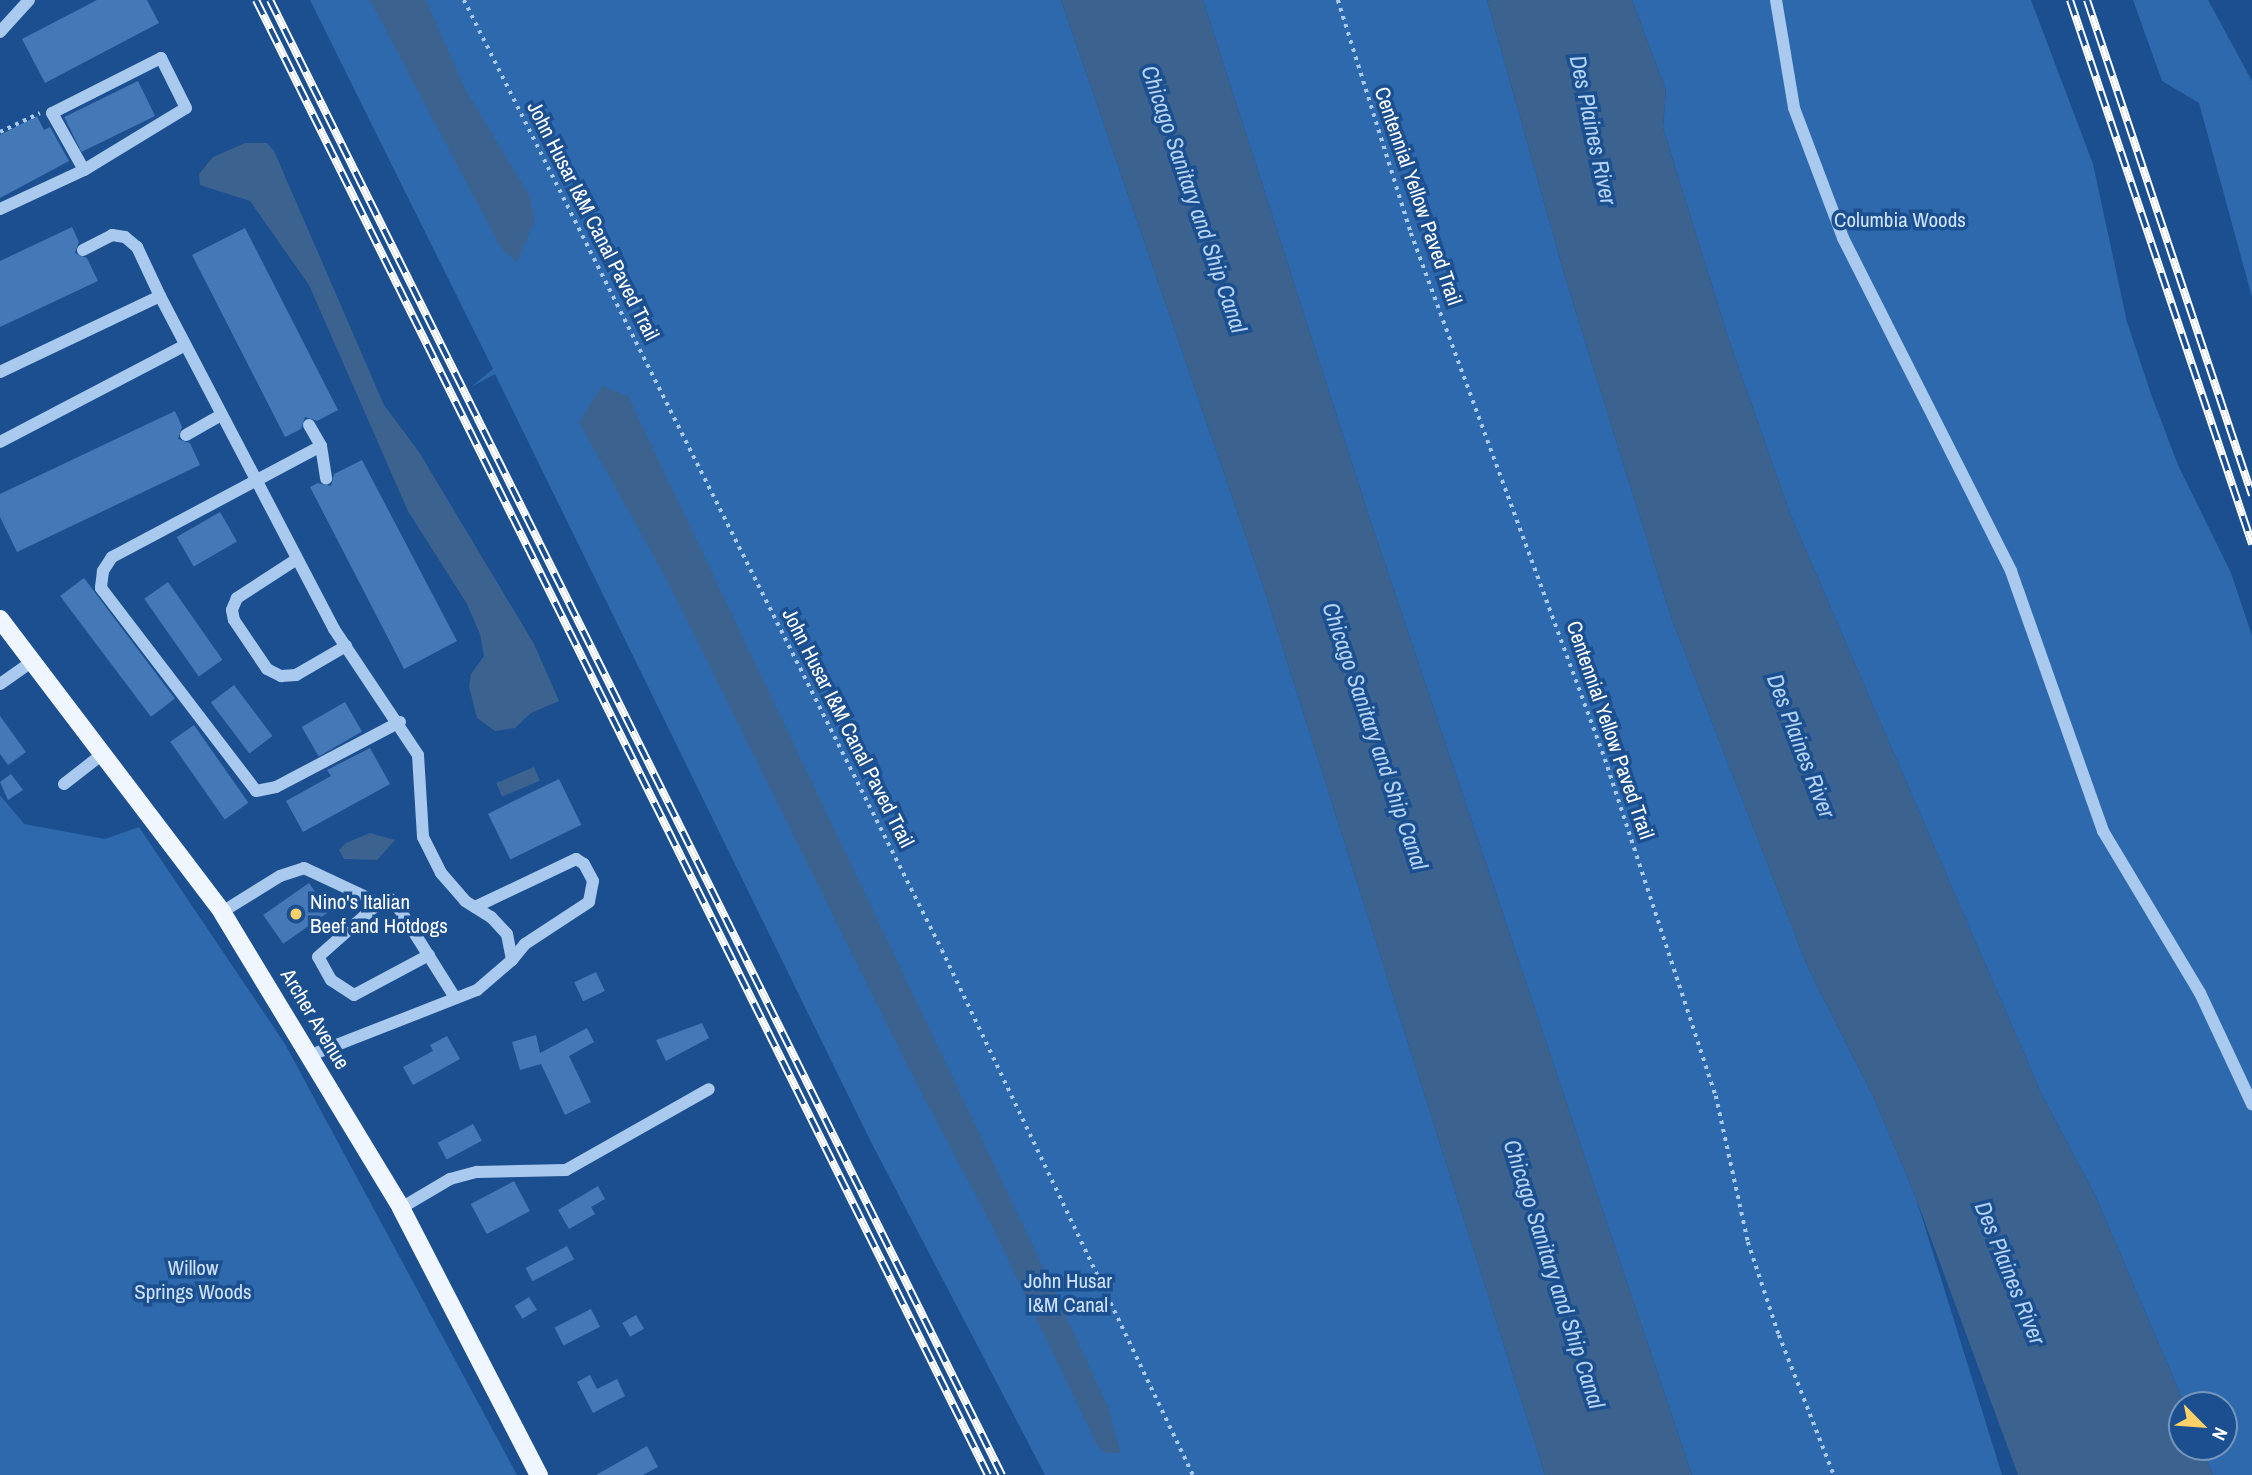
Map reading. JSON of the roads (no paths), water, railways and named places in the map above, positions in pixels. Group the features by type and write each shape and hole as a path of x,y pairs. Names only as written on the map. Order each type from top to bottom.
{"main road":[{"name":"Archer Avenue","path":"0,619 100,757 222,912 311,1055 401,1208 540,1475"}],"street":[{"path":"0,32 29,0"},
{"path":"1776,0 1794,108 1843,238 2011,571 2103,831 2200,993 2252,1104"},
{"path":"0,209 84,170 186,108 161,58 52,113 84,170"},
{"path":"83,250 113,235 125,237 137,247 184,346 346,646 400,722 418,755 423,837 441,873 507,934 512,960"},
{"path":"0,372 160,296"},
{"path":"0,442 184,346"},
{"path":"186,435 221,415"},
{"path":"309,425 321,446 326,479"},
{"path":"321,446 112,557 103,571 101,588 256,791 276,787 400,722"},
{"path":"298,559 237,598 232,610 234,620 267,669 281,676 296,675 346,646"},
{"path":"0,684 32,662"},
{"path":"64,784 100,757"},
{"path":"311,1055 454,996 477,990 512,960 525,944 589,902 593,881 584,864 576,859 475,907"},
{"path":"222,912 280,876 304,868 379,903"},
{"path":"429,955 354,995 331,980 318,957 379,903 390,899 400,910 429,955 454,996"},
{"path":"401,1208 450,1179 477,1172 566,1170 709,1089"}],"water":[{"path":"370,0 426,0 465,89 529,195 535,220 517,262 501,248"},
{"name":"Chicago Sanitary and Ship Canal","path":"1061,0 1203,0 1369,516 1692,1475 1545,1475 1266,595"},
{"name":"Des Plaines River","path":"1487,0 1632,0 1666,90 1663,128 1729,340 1791,516 2043,1097 2095,1195 2179,1391 2168,1391 2168,1461 2208,1461 2213,1475 2018,1475 1916,1198 1874,1098 1809,970 1672,620 1566,280"},
{"path":"245,143 267,143 274,151 384,405 419,452 534,644 559,701 531,713 515,728 495,731 477,718 469,686 471,674 484,656 480,634 467,604 408,511 309,285 250,201 200,185 199,174 213,157"},
{"path":"602,386 628,396 1053,1288 1108,1407 1121,1453 1107,1453 1098,1447 989,1220 913,1077 669,584 579,422"},
{"path":"534,767 540,781 502,797 496,783"},
{"path":"370,833 395,840 377,860 344,859 339,850 346,843"}],"railway":[{"path":"256,0 988,1475"},
{"path":"270,0 1002,1475"},
{"path":"2070,0 2252,544"},
{"path":"2087,0 2252,495"}],"place":[{"name":"Nino's Italian Beef and Hotdogs","path":"296,914"}],"park label":[{"name":"Columbia Woods","path":"1900,220"},
{"name":"Willow Springs Woods","path":"193,1280"},
{"name":"John Husar I&M Canal","path":"1068,1293"}]}
